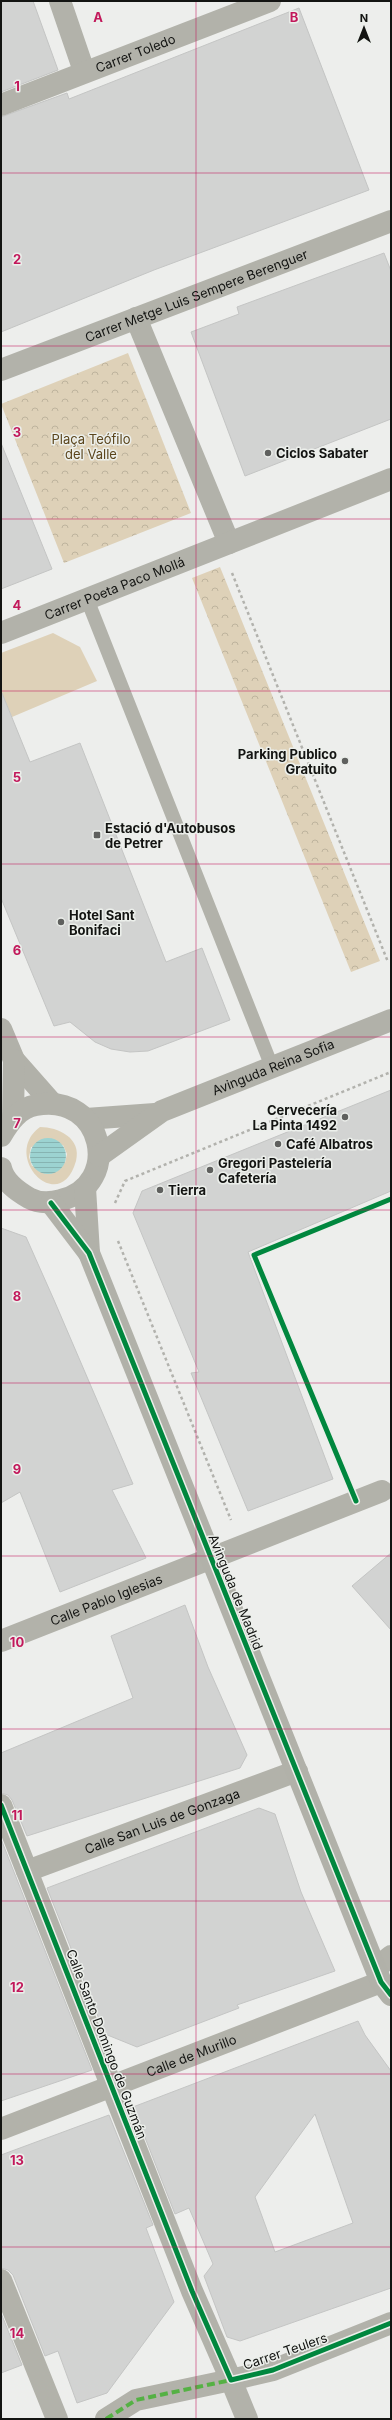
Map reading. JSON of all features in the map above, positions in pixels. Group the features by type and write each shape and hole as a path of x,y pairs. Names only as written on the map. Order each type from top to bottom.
{"street":[{"path":"60,1 84,71"},
{"name":"Carrer Toledo","path":"1,105 84,71 270,1"},
{"name":"Carrer Metge Luis Sempere Berenguer","path":"1,370 391,221"},
{"path":"136,318 229,543"},
{"name":"Carrer Poeta Paco Mollá","path":"1,632 391,479"},
{"name":"Avinguda Reina Sofia","path":"99,1156 155,1114 391,1020"},
{"path":"1,1029 14,1060 51,1102"},
{"path":"13,1117 14,1060"},
{"path":"1,1136 13,1117 28,1106 51,1102 70,1108 86,1119 96,1136 99,1156 94,1175 85,1188 70,1198 51,1203 33,1201 8,1190 1,1168"},
{"name":"Avinguda Reina Sofia","path":"86,1119 155,1114"},
{"name":"Avinguda de Madrid","path":"85,1188 89,1253"},
{"name":"Avinguda de Madrid","path":"51,1203 89,1253 297,1771 385,1975"},
{"name":"Calle Pablo Iglesias","path":"1,1641 212,1560 382,1491"},
{"name":"Calle San Luis de Gonzaga","path":"27,1871 297,1771"},
{"name":"Calle Santo Domingo de Guzmán","path":"1,1805 192,2291"},
{"name":"Calle de Murillo","path":"1,2129 112,2086 385,1975"},
{"path":"1,2280 57,2419"},
{"name":"Carrer Teulers","path":"192,2291 231,2380 273,2370 391,2323"},
{"path":"106,2419 136,2400 231,2380 247,2419"}],"lane":[{"path":"87,599 272,1067"}],"path":[{"path":"232,572 388,962"},
{"path":"113,1207 125,1181 391,1072"},
{"path":"116,1238 232,1521 238,1518"}],"green space":[{"name":"Plaça Teófilo del Valle","path":"128,353 191,513 64,563 1,404"},
{"path":"220,567 380,961 351,972 192,578"},
{"path":"53,633 80,647 97,681 12,717 1,691 1,653"},
{"path":"40,1127 54,1129 67,1135 72,1140 77,1153 76,1161 68,1177 58,1184 47,1183 37,1176 30,1166 26,1153 29,1139","holes":["63,1145 67,1154 65,1163 32,1166 29,1157 31,1147"]}],"water":[{"path":"52,1138 61,1143 65,1149 65,1163 61,1169 52,1174 44,1174 35,1169 31,1163 30,1152 35,1143 41,1139"}],"building":[{"path":"1,1 33,1 58,70 1,92"},
{"path":"299,8 369,190 154,270 1,332 1,117 67,93 69,99"},
{"path":"384,253 391,271 391,419 245,476 191,332 239,314 237,307"},
{"path":"1,443 52,569 1,589"},
{"path":"2,693 30,762 80,743 166,962 202,948 230,1020 148,1051 130,1052 111,1049 95,1042 70,1022 54,1026 1,898"},
{"path":"391,1090 391,1191 248,1252 333,1479 248,1511 191,1373 199,1372 133,1213 142,1191"},
{"path":"1,1228 26,1237 54,1300 133,1484 112,1490 146,1558 60,1592 20,1492 1,1503"},
{"path":"391,1553 391,1630 352,1586"},
{"path":"185,1605 208,1667 247,1755 240,1768 27,1836 12,1800 8,1795 1,1793 1,1753 133,1698 111,1636"},
{"path":"259,1808 275,1814 301,1892 335,1971 237,2005 239,2008 137,2047 105,2034 47,1888"},
{"path":"1,1839 92,2070 1,2101"},
{"path":"358,2021 365,2035 391,2071 391,2288 240,2341 227,2337 204,2276 213,2264 189,2208 175,2214 133,2107","holes":["315,2114 353,2223 275,2252 255,2197"]},
{"path":"109,2115 153,2225 146,2228 174,2302 107,2393 77,2403 58,2351 45,2356 13,2275 8,2270 1,2268 1,2155"},
{"path":"1,2313 22,2365 1,2373"}],"marked path":[{"path":"106,2419 136,2400 231,2380"}],"cycle path":[{"path":"356,1501 254,1255 391,1199"},
{"path":"51,1203 89,1253 381,1982 391,1995"},
{"path":"1,1805 192,2291 231,2380 273,2370 391,2323"}],"place":[{"name":"Ciclos Sabater","path":"268,453"},
{"name":"Parking Publico Gratuito","path":"345,761"},
{"name":"Estació d'Autobusos de Petrer","path":"97,835"},
{"name":"Hotel Sant Bonifaci","path":"61,922"},
{"name":"Cervecería La Pinta 1492","path":"345,1117"},
{"name":"Café Albatros","path":"278,1144"},
{"name":"Gregori Pastelería Cafetería","path":"210,1170"},
{"name":"Tierra","path":"160,1190"}]}
